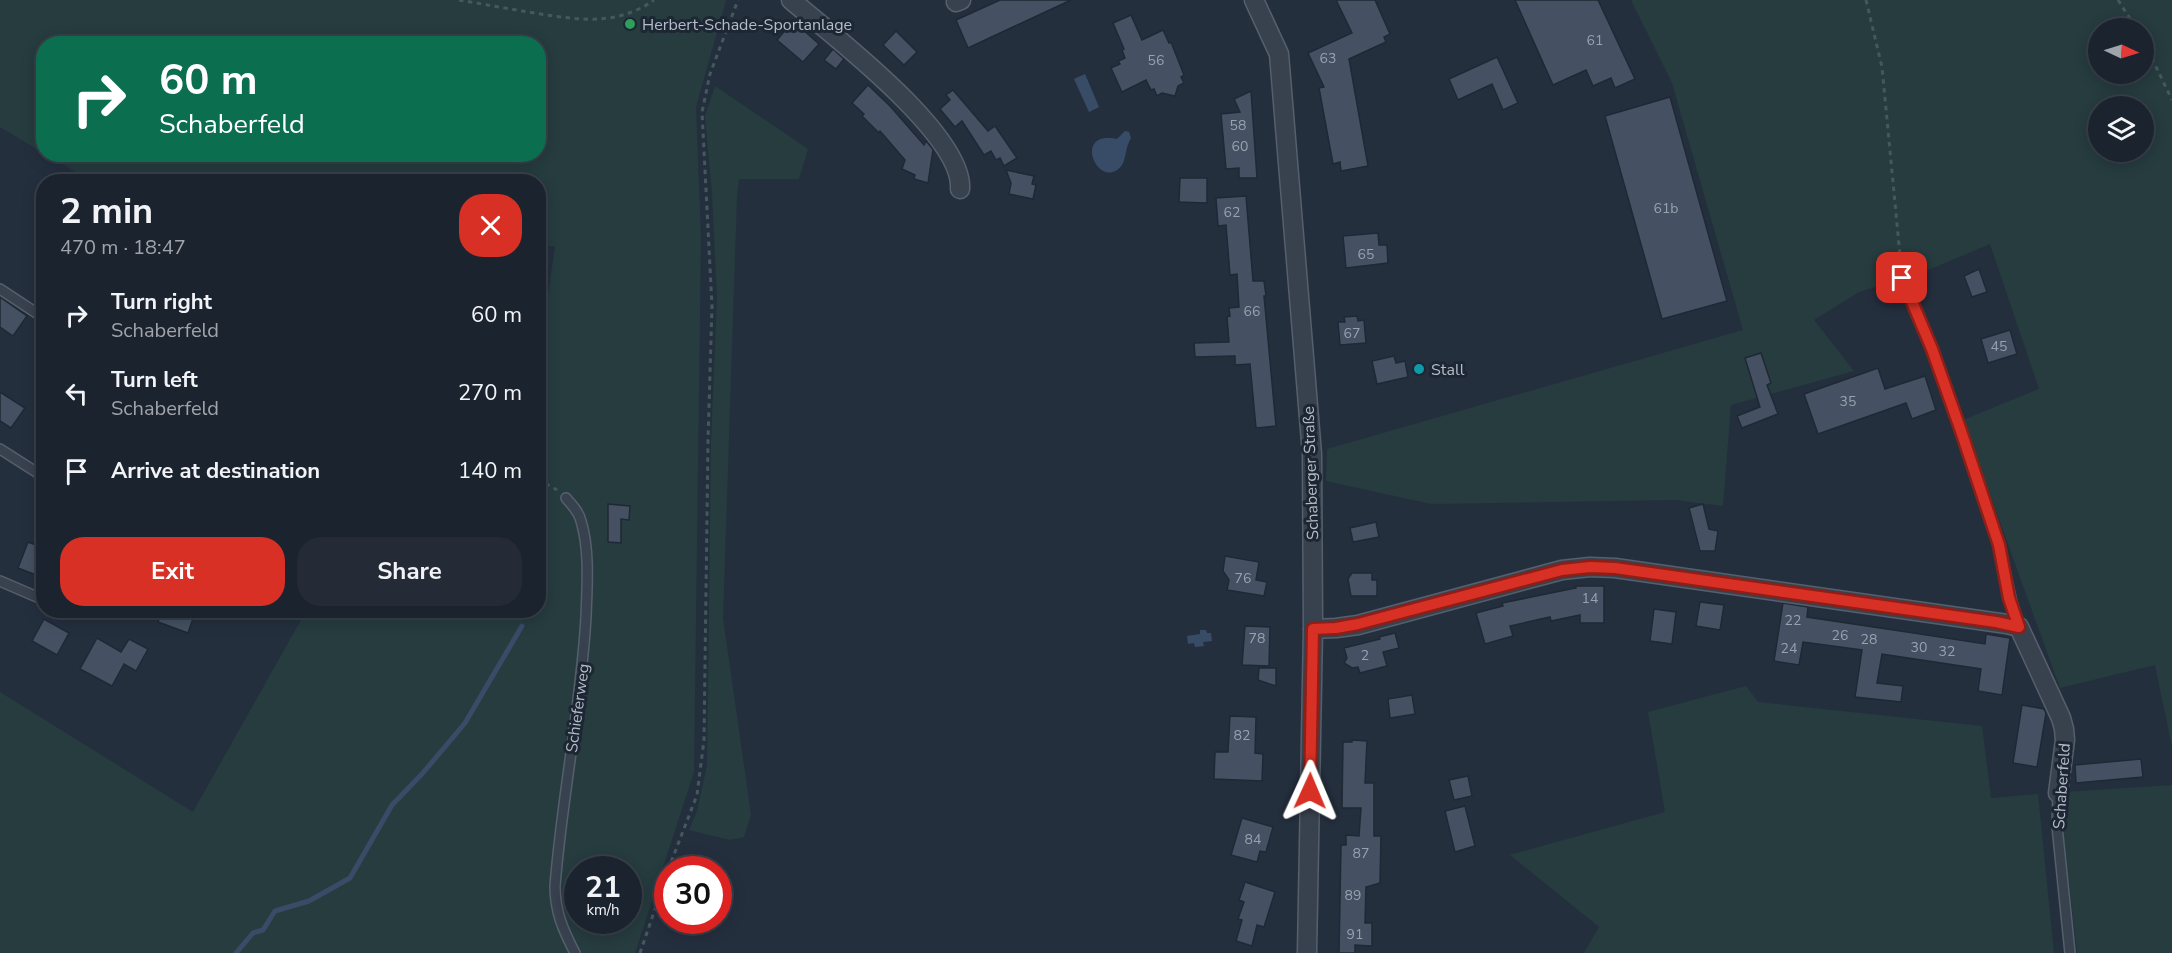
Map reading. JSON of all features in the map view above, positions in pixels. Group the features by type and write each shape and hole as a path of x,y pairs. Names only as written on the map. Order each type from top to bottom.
{"street":[{"path":"791,0 863,60 923,119 950,156 959,175 960,189"},
{"name":"Schaberger Straße","path":"1254,0 1280,54 1312,454 1313,629 1307,953"},
{"path":"1313,629 1358,624 1562,570 1590,567 1615,568 1760,587 2019,627"},
{"name":"Schaberfeld","path":"2019,627 2064,729 2065,740 2058,793"}],"lane":[{"name":"Schaberfeld","path":"1902,278 1932,349 1961,431 1999,545 2009,598 2019,627"},
{"path":"0,289 36,313"},
{"path":"0,449 36,472"},
{"name":"Schieferweg","path":"566,498 581,520 587,568 581,688 567,777 555,886 555,903 560,923 575,953"},
{"path":"0,581 36,597"},
{"name":"Schaberfeld","path":"2058,793 2058,835 2070,953"}],"path":[{"path":"459,0 579,20 618,16 654,0"},
{"path":"673,856 697,795 704,740 712,306 702,112 711,74 738,0"},
{"path":"1866,0 1882,67 1902,278"},
{"path":"2118,0 2130,18"},
{"path":"2154,63 2172,100"},
{"path":"546,482 566,498"},
{"path":"640,953 654,912"}],"green space":[{"path":"0,0 726,0 696,107 701,238 694,772 667,856 654,856 654,895 642,932 642,856 564,856 564,934 641,934 635,953 0,953 0,692 193,812 302,618 546,618 546,308 555,246 546,246 546,174 79,174 59,162 546,162 546,36 36,36 36,149 0,127"},
{"path":"1631,0 2172,0 2172,747 2155,665 2060,688 1963,420 2039,389 1990,244 1919,274 1859,292 1814,320 1854,371 1731,405 1723,506 1675,500 1431,504 1326,481 1327,449 1743,330 1672,83"},
{"path":"715,86 808,149 799,179 739,179 737,196 723,618 751,815 744,837 730,840 689,830 697,811 707,765 711,442 717,299 712,194 705,116"},
{"path":"1746,686 1758,702 1982,726 1991,798 2038,794 2054,953 1584,953 1599,927 1510,855 1665,812 1648,712"},
{"path":"2172,785 2172,953 2077,953 2063,829 2065,792"}],"water":[{"path":"1085,74 1099,107 1089,112 1074,79"},
{"path":"1125,131 1129,132 1131,138 1123,163 1114,172 1105,172 1098,167 1094,159 1092,150 1095,143 1103,138 1117,139"},
{"path":"1200,630 1211,633 1212,641 1203,642 1204,646 1195,647 1194,643 1188,644 1187,636 1200,634"}],"building":[{"path":"1000,0 1071,0 968,48 956,20"},
{"path":"1336,0 1375,0 1390,34 1384,37 1386,42 1349,59 1368,166 1341,171 1340,162 1333,164 1319,88 1324,87 1308,53 1352,33"},
{"path":"1515,0 1598,0 1635,79 1615,88 1611,78 1593,86 1586,70 1553,85"},
{"path":"1131,15 1142,40 1163,30 1169,43 1171,42 1184,75 1181,77 1184,83 1178,86 1175,96 1162,93 1157,96 1146,80 1122,92 1111,68 1120,64 1118,61 1125,58 1122,50 1124,49 1113,23"},
{"path":"793,21 819,44 803,62 777,40"},
{"path":"896,31 917,52 904,65 883,45"},
{"path":"833,49 844,59 836,69 824,60"},
{"path":"1497,57 1518,103 1503,110 1492,84 1458,100 1449,79"},
{"path":"868,85 924,145 926,141 932,148 928,183 914,179 915,175 902,169 905,160 852,103"},
{"path":"953,90 988,131 995,126 1017,158 1004,166 1000,158 996,160 991,151 984,155 962,121 955,127 940,109 950,100 946,95"},
{"path":"1251,91 1257,178 1239,178 1239,168 1226,169 1221,114 1240,112 1234,99"},
{"path":"1670,97 1727,301 1662,319 1605,116"},
{"path":"1006,170 1034,176 1032,184 1036,185 1033,199 1009,194 1011,183"},
{"path":"1180,178 1207,178 1207,203 1179,202"},
{"path":"1246,196 1253,281 1264,281 1266,296 1264,296 1276,426 1256,428 1250,364 1235,365 1235,356 1195,357 1194,343 1229,342 1227,317 1230,316 1229,308 1239,307 1237,274 1230,275 1226,225 1218,226 1216,198"},
{"path":"1378,233 1379,245 1387,245 1388,263 1346,268 1343,236"},
{"path":"1979,269 1987,292 1972,297 1964,276"},
{"path":"0,297 27,316 13,336 0,327"},
{"path":"1357,316 1358,321 1364,320 1366,343 1340,345 1338,322 1345,322 1344,317"},
{"path":"2010,330 2017,354 1988,363 1981,339"},
{"path":"1761,353 1771,383 1767,385 1778,414 1742,428 1737,416 1760,407 1745,358"},
{"path":"1394,356 1396,363 1405,361 1408,377 1377,384 1372,361"},
{"path":"1878,368 1885,389 1925,376 1936,410 1912,419 1906,403 1818,434 1804,394"},
{"path":"0,392 25,408 11,428 0,421"},
{"path":"608,504 630,506 629,520 621,519 621,543 608,542"},
{"path":"1703,504 1709,529 1718,531 1715,551 1700,551 1689,508"},
{"path":"1376,522 1379,537 1353,542 1350,528"},
{"path":"28,542 36,545 36,575 18,568"},
{"path":"1225,556 1259,562 1256,580 1267,582 1264,596 1227,590 1229,580 1223,571"},
{"path":"1352,573 1372,573 1372,580 1377,580 1377,596 1351,596 1348,579"},
{"path":"1576,586 1604,586 1604,623 1580,623 1580,615 1551,621 1550,617 1510,626 1513,636 1485,644 1476,613 1503,606 1502,603 1576,588"},
{"path":"1700,602 1724,605 1720,630 1696,626"},
{"path":"1783,603 1808,607 1807,617 1985,644 1986,634 2010,638 2002,695 1978,691 1981,669 1882,654 1877,683 1903,686 1901,702 1855,697 1862,650 1803,642 1799,665 1774,661"},
{"path":"1654,609 1676,612 1672,644 1650,641"},
{"path":"159,618 193,618 188,633 158,622"},
{"path":"44,619 69,633 57,655 32,641"},
{"path":"1245,626 1270,627 1269,666 1242,665"},
{"path":"1395,633 1399,648 1383,652 1387,666 1360,673 1358,667 1352,668 1344,663 1347,658 1344,648"},
{"path":"97,638 121,652 129,639 148,649 136,671 124,664 112,686 80,669"},
{"path":"1259,668 1276,668 1276,686 1258,680"},
{"path":"1412,695 1415,714 1390,718 1388,699"},
{"path":"2022,705 2044,709 2046,713 2037,767 2013,763"},
{"path":"1230,716 1256,717 1255,753 1263,754 1262,781 1214,779 1215,752 1228,752"},
{"path":"1352,740 1367,741 1365,783 1374,783 1374,836 1381,836 1380,883 1366,887 1365,923 1372,923 1372,946 1355,945 1355,953 1339,953 1341,845 1346,845 1346,835 1359,836 1361,808 1342,808 1343,742 1352,742"},
{"path":"2141,759 2143,777 2076,783 2075,765"},
{"path":"1468,776 1472,796 1454,800 1449,780"},
{"path":"1465,806 1475,846 1455,852 1445,811"},
{"path":"1242,818 1273,827 1266,852 1260,851 1257,862 1231,855"},
{"path":"1245,882 1275,892 1264,927 1257,925 1252,946 1236,941 1242,920 1238,919 1244,902 1239,900"}],"waterway":[{"path":"236,953 253,933 263,930 275,911 309,901 350,878 392,805 465,723 522,626"}],"place":[{"name":"Herbert-Schade-Sportanlage","path":"630,24"},
{"name":"Stall","path":"1419,369"}],"route":[{"path":"1310,791 1313,629 1358,624 1562,570 1590,567 1615,568 2019,627 2009,598 1999,545 1961,431 1932,349 1902,278"}]}
